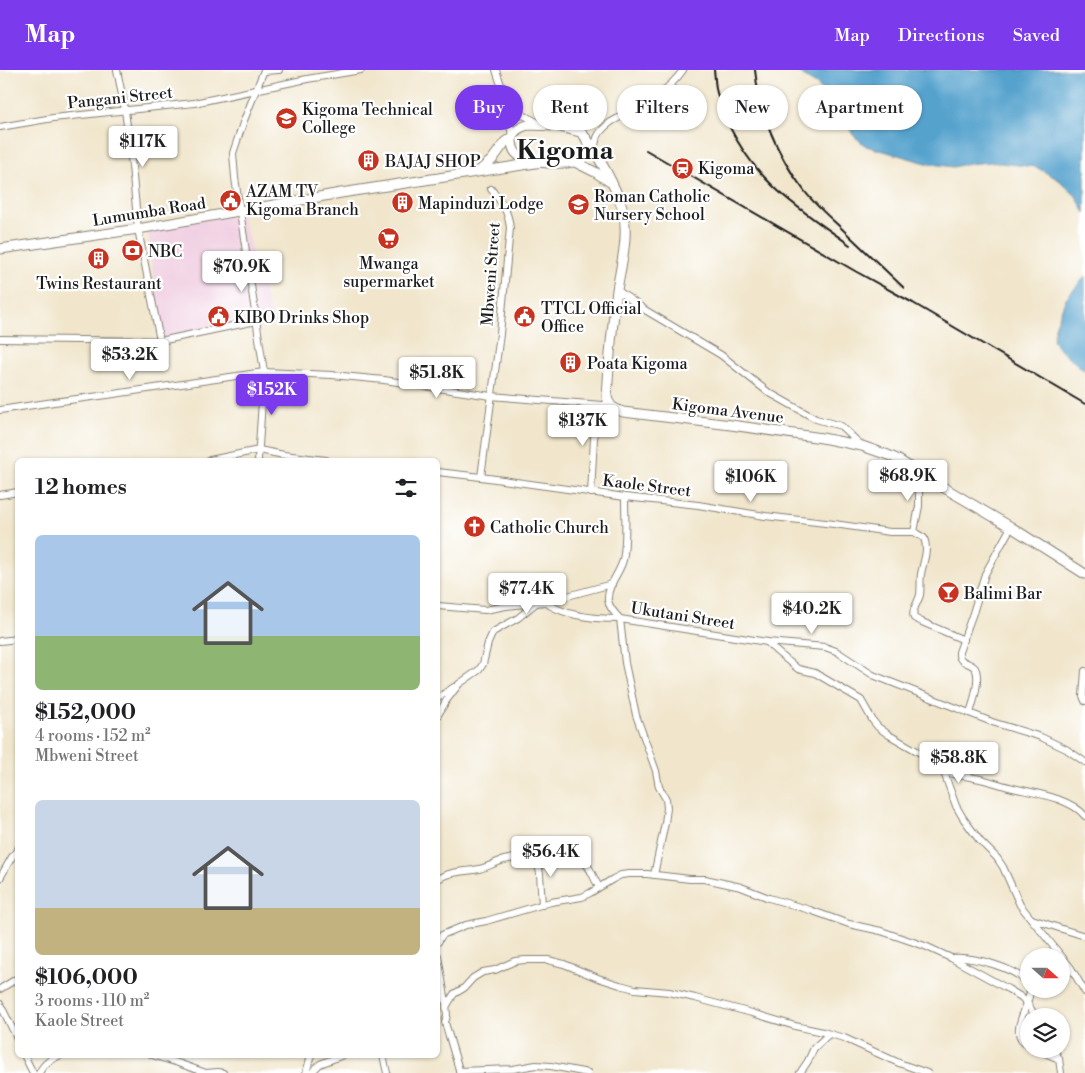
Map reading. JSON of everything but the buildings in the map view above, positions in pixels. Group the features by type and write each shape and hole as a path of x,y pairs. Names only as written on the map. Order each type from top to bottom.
{"main road":[{"path":"479,171 492,160 517,129 533,125"},
{"path":"576,130 587,139 612,184 622,208 624,224 624,244 610,348 605,405"},
{"path":"512,137 516,154 542,162 567,163 581,160 586,154 588,148 587,139"},
{"name":"Lumumba Road","path":"0,249 138,229 341,193 542,162"},
{"path":"574,162 595,172 612,184"},
{"name":"Kigoma Avenue","path":"605,405 623,412 774,431 862,446 897,459 1011,526 1085,574"}],"street":[{"path":"117,70 125,110 138,229 160,341"},
{"path":"258,458 264,372 234,172 233,153 264,70 279,70"},
{"name":"Pangani Street","path":"0,127 52,118 194,103 307,79 361,70"},
{"path":"595,153 596,140 604,127 660,94 676,80 683,70"},
{"path":"496,71 501,85"},
{"path":"511,130 512,137"},
{"name":"Mbweni Street","path":"481,477 501,324 510,228 508,215 500,200 491,189"},
{"path":"617,290 645,310 721,355 768,392 816,419 841,426 862,446"},
{"path":"0,339 160,341 256,321"},
{"path":"0,410 264,372 332,375 384,380 491,396 605,405 594,438 591,493"},
{"path":"220,458 259,450 309,458"},
{"name":"Kaole Street","path":"440,472 890,532 914,532"},
{"path":"919,473 919,506 914,532 924,538 926,554 920,576 918,604 913,610 914,618 964,640"},
{"path":"0,495 15,492"},
{"name":"Ukutani Street","path":"625,497 625,548 623,562 612,584 608,600 610,608 620,619 768,642 825,647 836,651 873,675 1000,725 1041,737 1066,749 1085,762"},
{"path":"970,713 977,677 975,668 959,656 985,574 1011,526"},
{"path":"440,606 485,610 513,605 535,604 612,584"},
{"path":"545,602 559,610 580,615 620,619 625,663 636,715 656,771 659,787 666,799 665,824 654,875"},
{"path":"440,697 479,670 493,632 518,618 535,604"},
{"path":"0,641 15,639"},
{"path":"768,642 798,669 815,673 861,700 878,727 942,767 956,806 973,832 1003,867 1020,905 1071,968 1085,992"},
{"path":"1085,671 1085,701"},
{"path":"440,712 459,684"},
{"path":"944,772 983,779 1052,798 1072,806 1085,816"},
{"path":"440,877 480,868 504,860 552,851 568,853 581,858 589,867 599,887"},
{"path":"0,878 15,853"},
{"path":"536,854 540,874 542,905"},
{"path":"440,936 466,925 542,905 582,897 621,875 654,875 705,879 741,887 849,924 892,934 925,946 1008,989 1021,997 1030,1008"},
{"path":"1030,918 1085,936"},
{"path":"951,958 969,958 992,964 1020,977"},
{"path":"446,1007 454,994 483,972 495,970 515,962 548,960 564,964 620,986 669,992 695,998 844,1038 927,1073"},
{"path":"440,969 446,1007 446,1030 460,1072 513,1069 536,1065 588,1073"},
{"path":"0,989 15,980"},
{"path":"1026,1008 1029,998"},
{"path":"0,1004 15,1034"},
{"path":"440,1023 445,1022"},
{"path":"1020,1022 1018,1026 1020,1038"},
{"path":"800,1073 814,1048 829,1034"},
{"path":"26,1058 33,1073"},
{"path":"39,1073 47,1062 55,1058"},
{"path":"161,1058 206,1073 223,1073"},
{"path":"306,1073 310,1058"},
{"path":"311,1073 320,1064 335,1058"},
{"path":"384,1058 386,1073"},
{"path":"1059,1059 1061,1073"},
{"path":"551,1066 552,1073"}],"shaded area":[{"path":"239,208 272,318 160,344 148,229"}],"water":[{"path":"797,70 1085,70 1085,213 1076,196 1059,180 1036,167 991,162 953,167 926,163 866,146 853,135 850,130 922,130 922,85 818,85"},
{"path":"1085,277 1085,371 1057,347 1053,339 1055,327 1066,298"}],"railway":[{"path":"714,70 717,93 726,119 739,144 755,166 774,187 792,202 850,245"},
{"path":"755,70 765,117 777,147 794,176 815,204 904,288"},
{"path":"646,150 1085,404"}],"place":[{"name":"Kigoma Technical College","path":"286,118"},
{"name":"BAJAJ SHOP","path":"369,161"},
{"name":"Kigoma","path":"682,168"},
{"name":"AZAM TV Kigoma Branch","path":"230,200"},
{"name":"Mapinduzi Lodge","path":"402,203"},
{"name":"Roman Catholic Nursery School","path":"578,205"},
{"name":"Mwanga supermarket","path":"389,239"},
{"name":"NBC","path":"132,251"},
{"name":"Twins Restaurant","path":"99,259"},
{"name":"KIBO Drinks Shop","path":"218,317"},
{"name":"TTCL Official Office","path":"525,317"},
{"name":"Poata Kigoma","path":"571,363"},
{"name":"Catholic Church","path":"474,527"},
{"name":"Balimi Bar","path":"948,593"}],"district":[{"name":"Kigoma","path":"565,150"}]}
